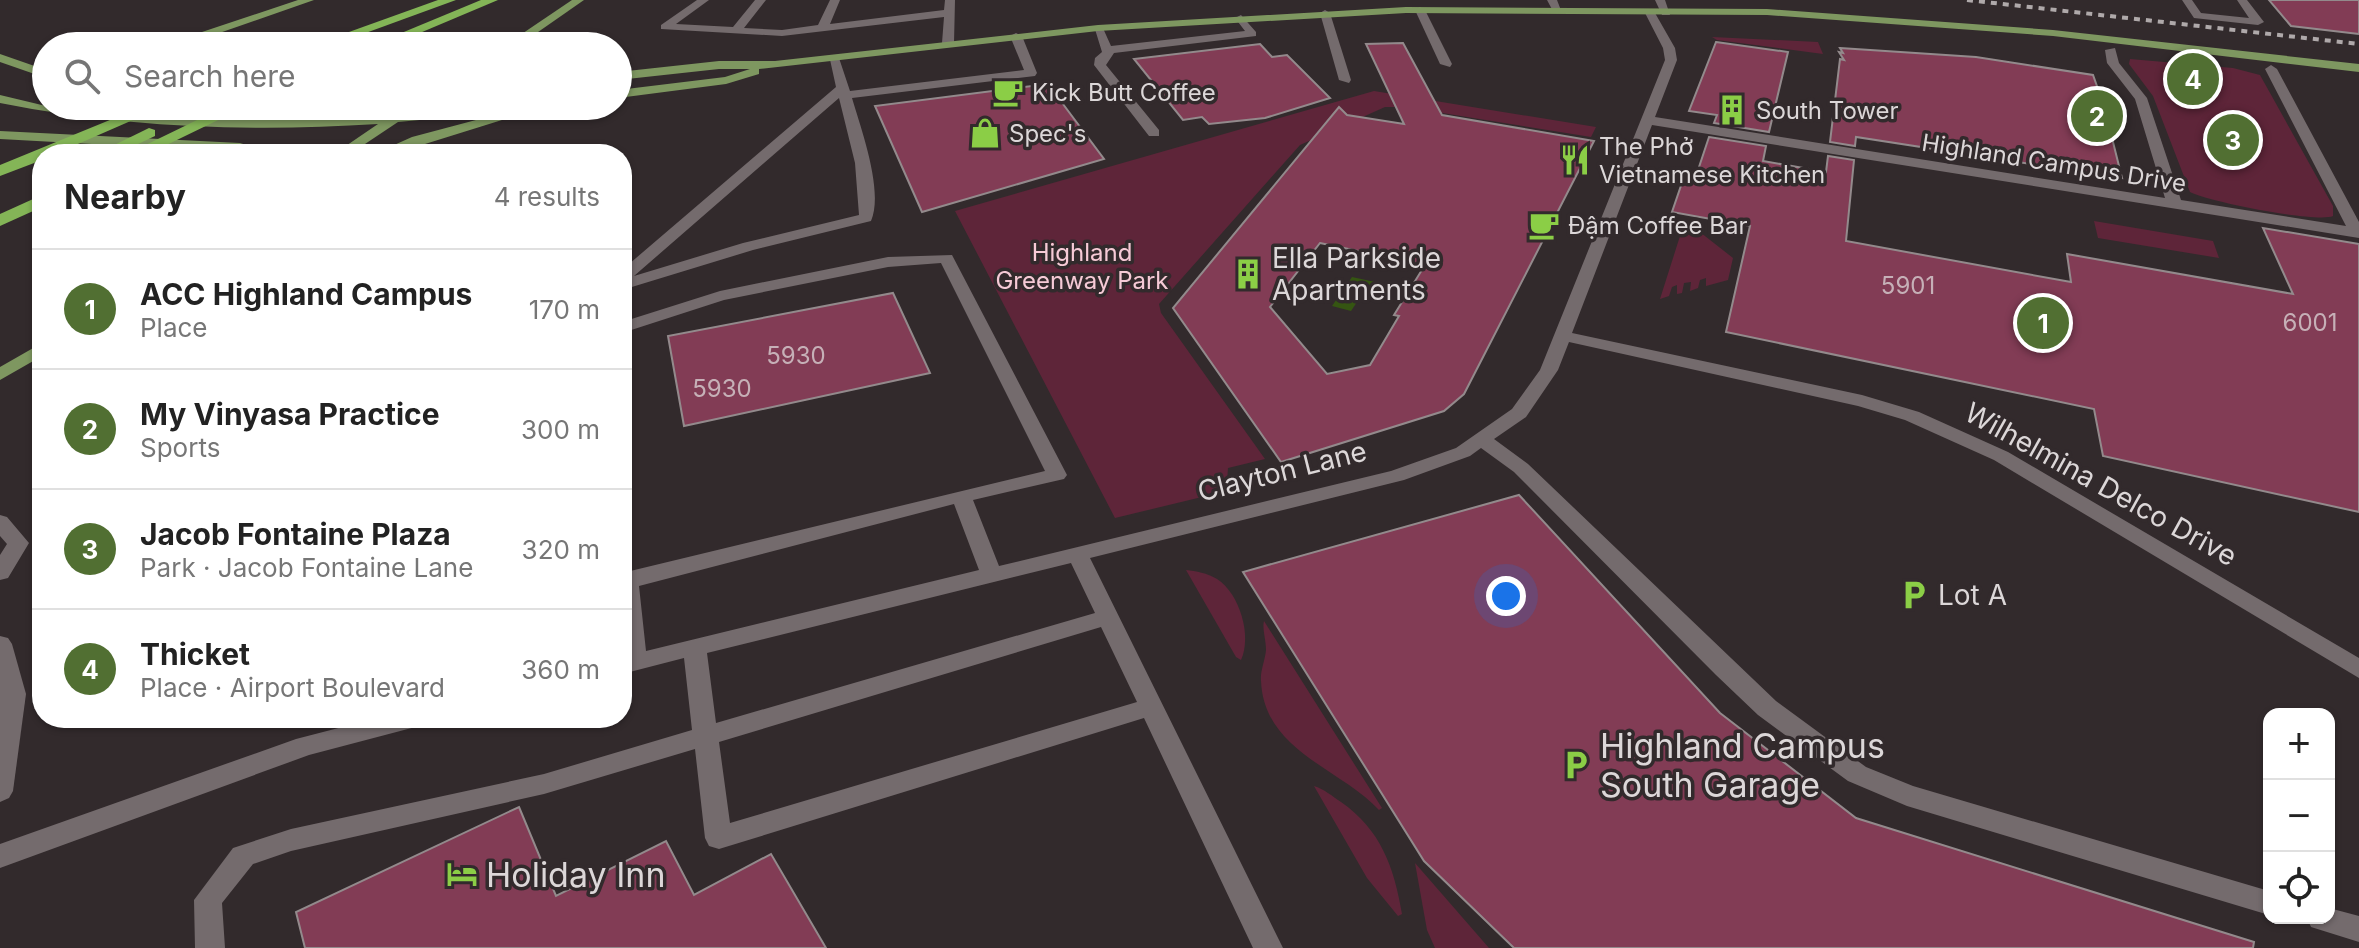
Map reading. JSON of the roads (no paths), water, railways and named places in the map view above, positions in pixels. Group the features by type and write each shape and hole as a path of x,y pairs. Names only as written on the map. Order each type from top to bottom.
{"highway":[{"path":"357,32 450,0"},
{"path":"384,32 463,0"},
{"path":"412,32 492,0"},
{"path":"65,144 123,120"},
{"path":"126,144 178,120"},
{"path":"157,144 209,120"},
{"path":"0,171 32,158"},
{"path":"0,205 32,190"},
{"path":"0,221 32,205"}],"main road":[{"path":"209,32 309,0"},
{"path":"534,31 579,0"},
{"path":"632,74 719,65 775,65 1098,28 1403,5 1420,10 1555,5 1659,9 1719,19 1917,32 2111,50 2359,79"},
{"path":"1683,14 1713,10 1850,17 2159,45 2359,68"},
{"path":"2111,50 2111,46 2159,45"},
{"path":"0,58 32,70"},
{"path":"24,67 32,65"},
{"path":"632,92 726,80 775,65"},
{"path":"0,108 32,96"},
{"path":"0,99 32,105"},
{"path":"152,120 187,123 342,120"},
{"path":"356,144 392,120"},
{"path":"407,144 490,120"},
{"path":"0,135 180,144"},
{"path":"0,375 32,354"}],"street":[{"path":"704,0 665,27 782,33 950,6 948,43"},
{"path":"735,32 761,0"},
{"path":"822,29 835,0"},
{"path":"2187,0 2198,16 2258,22 2242,0"},
{"name":"Clayton Lane","path":"632,663 1397,476 1463,452 1519,413 1549,370 1671,60 1659,9"},
{"path":"1420,10 1446,64"},
{"path":"1325,13 1345,80"},
{"path":"1107,50 1252,34 1241,18"},
{"path":"1098,28 1107,50 1100,65 1154,133"},
{"path":"632,270 844,91 1031,73 1016,36"},
{"path":"2111,50 2113,63 2141,98 2175,205"},
{"path":"632,282 748,246 866,218 869,209 844,91 833,58"},
{"path":"2271,69 2358,233"},
{"name":"Highland Campus Drive","path":"1647,120 2358,233"},
{"path":"632,325 720,296 888,262 946,258 1057,475 961,496 632,579"},
{"name":"Wilhelmina Delco Drive","path":"1563,336 1862,401 1912,416 2001,456 2359,669"},
{"path":"1480,440 1501,451 1521,468 1767,708 1857,774 1907,795 2263,901"},
{"path":"961,496 991,573"},
{"path":"0,522 18,543 0,573"},
{"path":"1077,553 1268,948"},
{"path":"210,948 208,900 243,856 291,840 544,784 1108,617"},
{"path":"0,644 14,694 0,791"},
{"path":"694,647 719,838 1150,707"},
{"path":"0,856 305,746 375,728"},
{"path":"2335,922 2359,929"}],"railway":[{"path":"1967,0 2359,44"}],"place":[{"name":"Thicket","path":"2193,79"},
{"name":"Kick Butt Coffee","path":"1008,92"},
{"name":"South Tower","path":"1732,110"},
{"name":"My Vinyasa Practice","path":"2097,116"},
{"name":"Spec's","path":"985,133"},
{"name":"Jacob Fontaine Plaza","path":"2233,140"},
{"name":"The Phở Vietnamese Kitchen","path":"1575,160"},
{"name":"Đậm Coffee Bar","path":"1544,225"},
{"name":"Ella Parkside Apartments","path":"1248,274"},
{"name":"ACC Highland Campus","path":"2043,323"},
{"name":"Lot A","path":"1914,595"},
{"name":"Highland Campus South Garage","path":"1576,765"},
{"name":"Holiday Inn","path":"462,874"}],"park label":[{"name":"Highland Greenway Park","path":"1082,266"}]}
